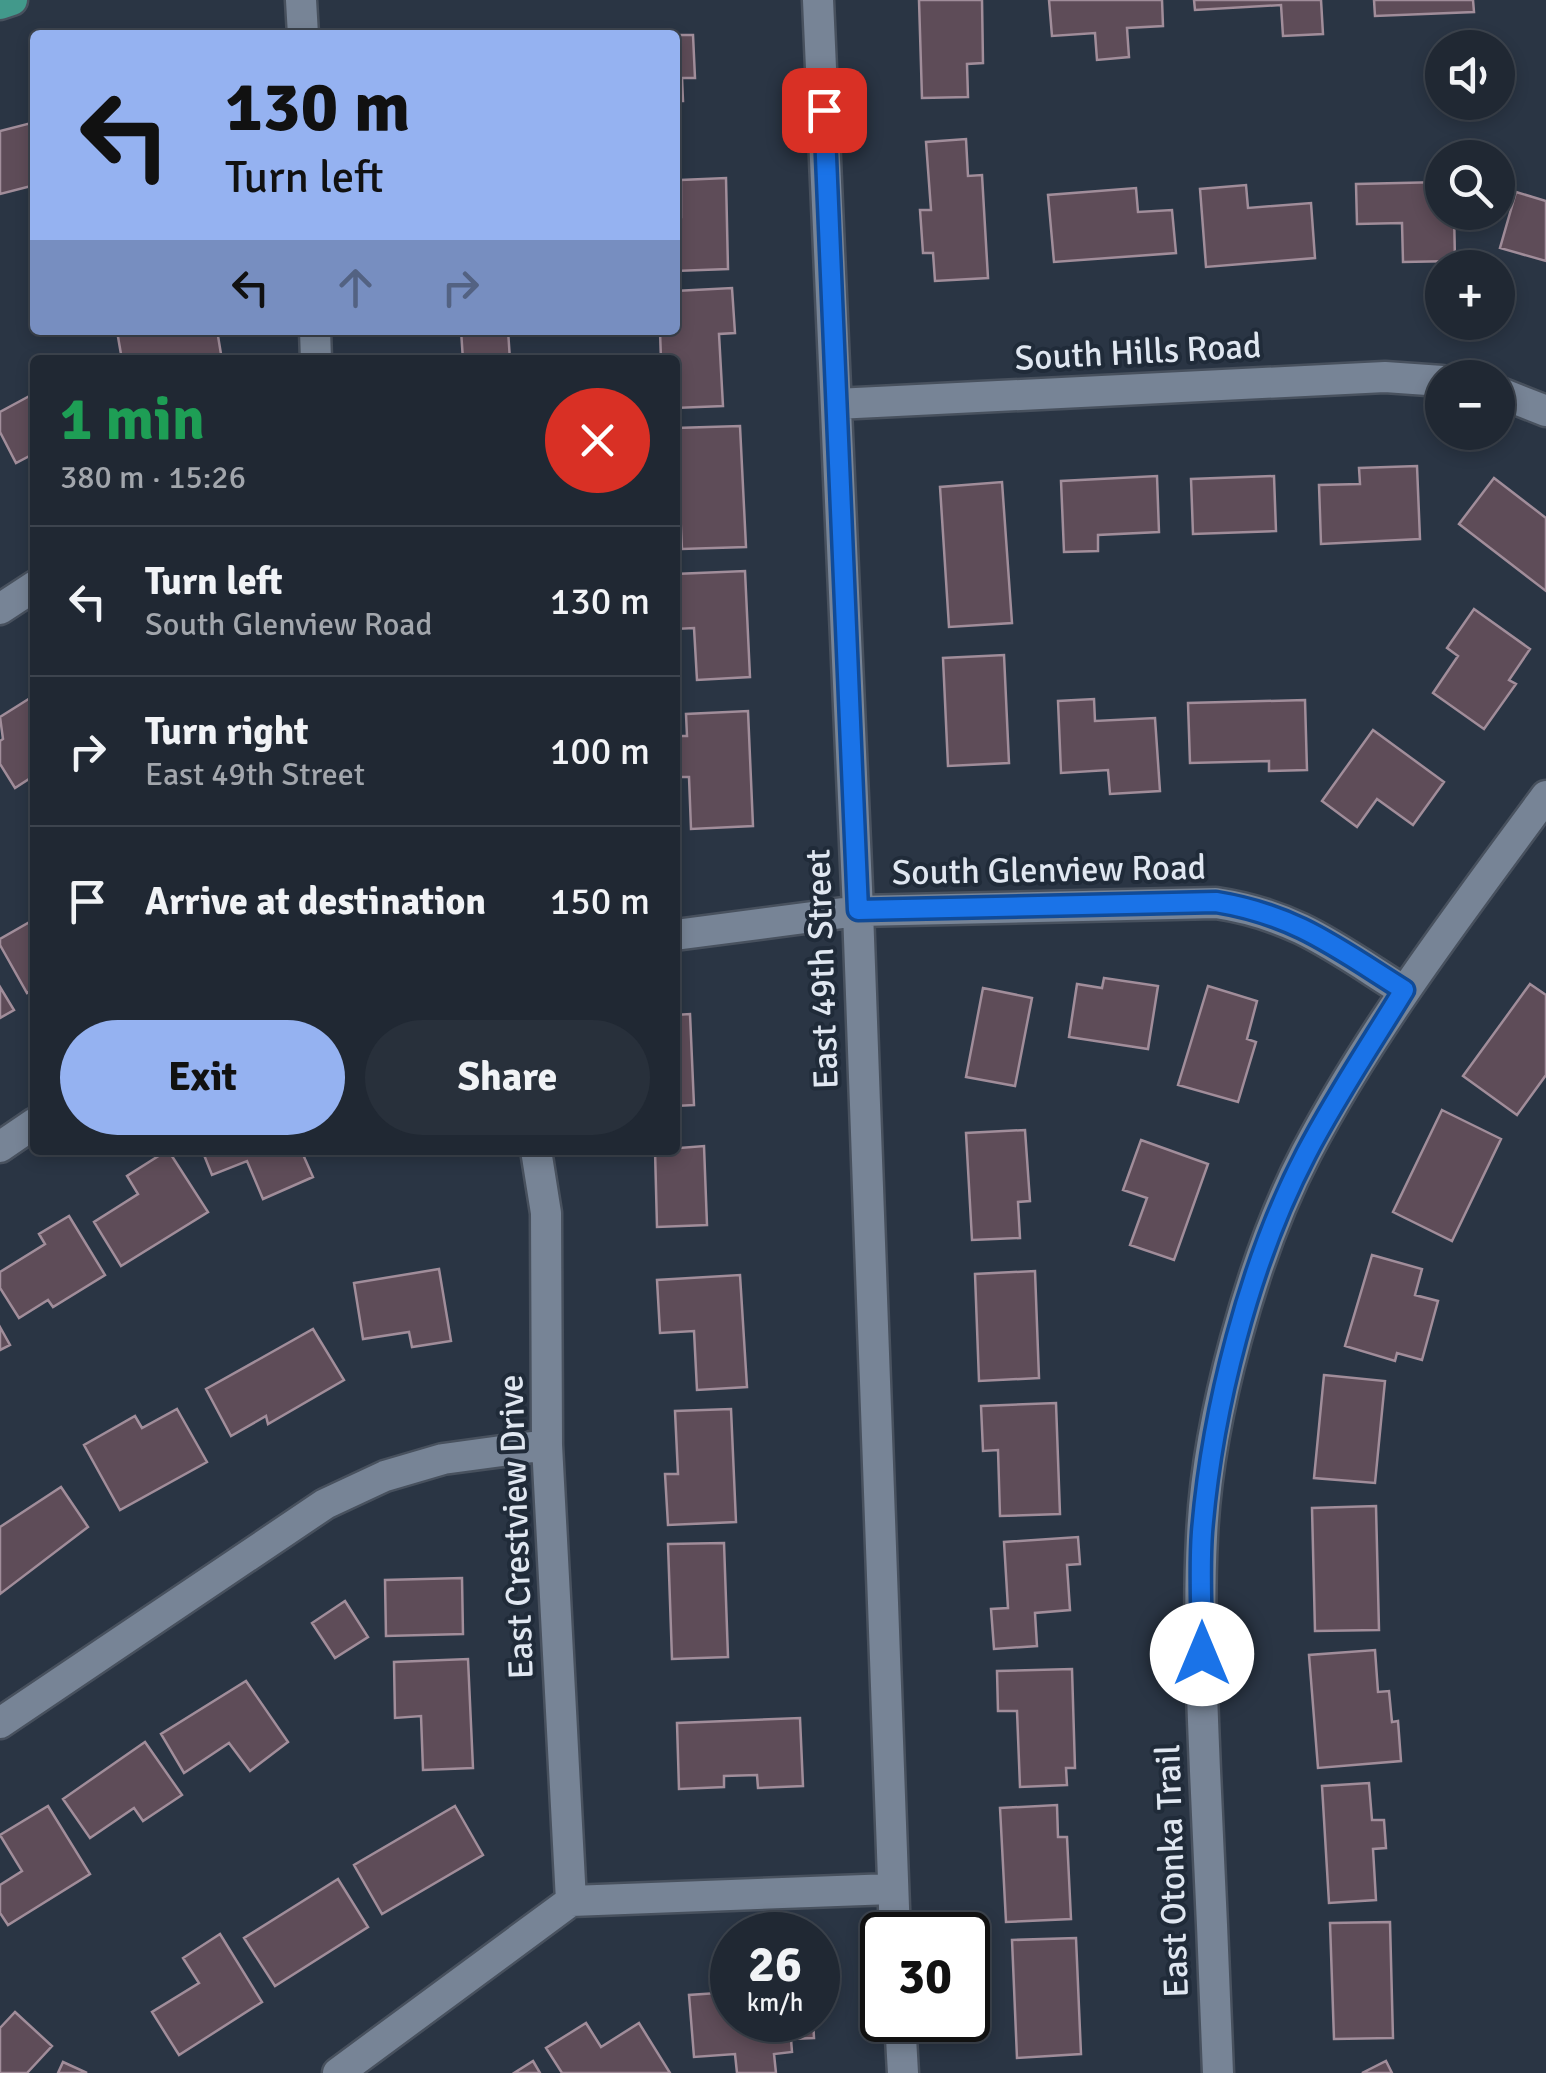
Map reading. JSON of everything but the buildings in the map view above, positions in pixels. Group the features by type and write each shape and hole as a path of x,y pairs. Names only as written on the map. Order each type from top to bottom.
{"main road":[{"path":"0,4 12,0"}],"street":[{"path":"301,0 303,30"},
{"name":"East 49th Street","path":"818,0 858,910 894,1912"},
{"name":"South Hills Road","path":"836,404 1385,378 1425,379"},
{"path":"1515,399 1546,411"},
{"path":"0,609 30,589"},
{"name":"East Otonka Trail","path":"1218,2073 1202,1692 1202,1557 1205,1495 1237,1336 1279,1212 1306,1153 1404,990 1546,796"},
{"name":"South Glenview Road","path":"680,934 858,910 1216,902 1256,909 1299,924 1404,990"},
{"path":"0,1147 30,1126"},
{"name":"East Crestview Drive","path":"537,1155 546,1213 547,1444 571,1902"},
{"path":"0,1723 325,1504 385,1476 443,1459 547,1444"},
{"path":"338,2073 571,1902 892,1889"},
{"path":"901,2042 903,2073"}],"route":[{"path":"824,110 858,910 1216,902 1256,909 1299,924 1404,990 1306,1153 1279,1212 1237,1336 1205,1495 1202,1654"}]}
